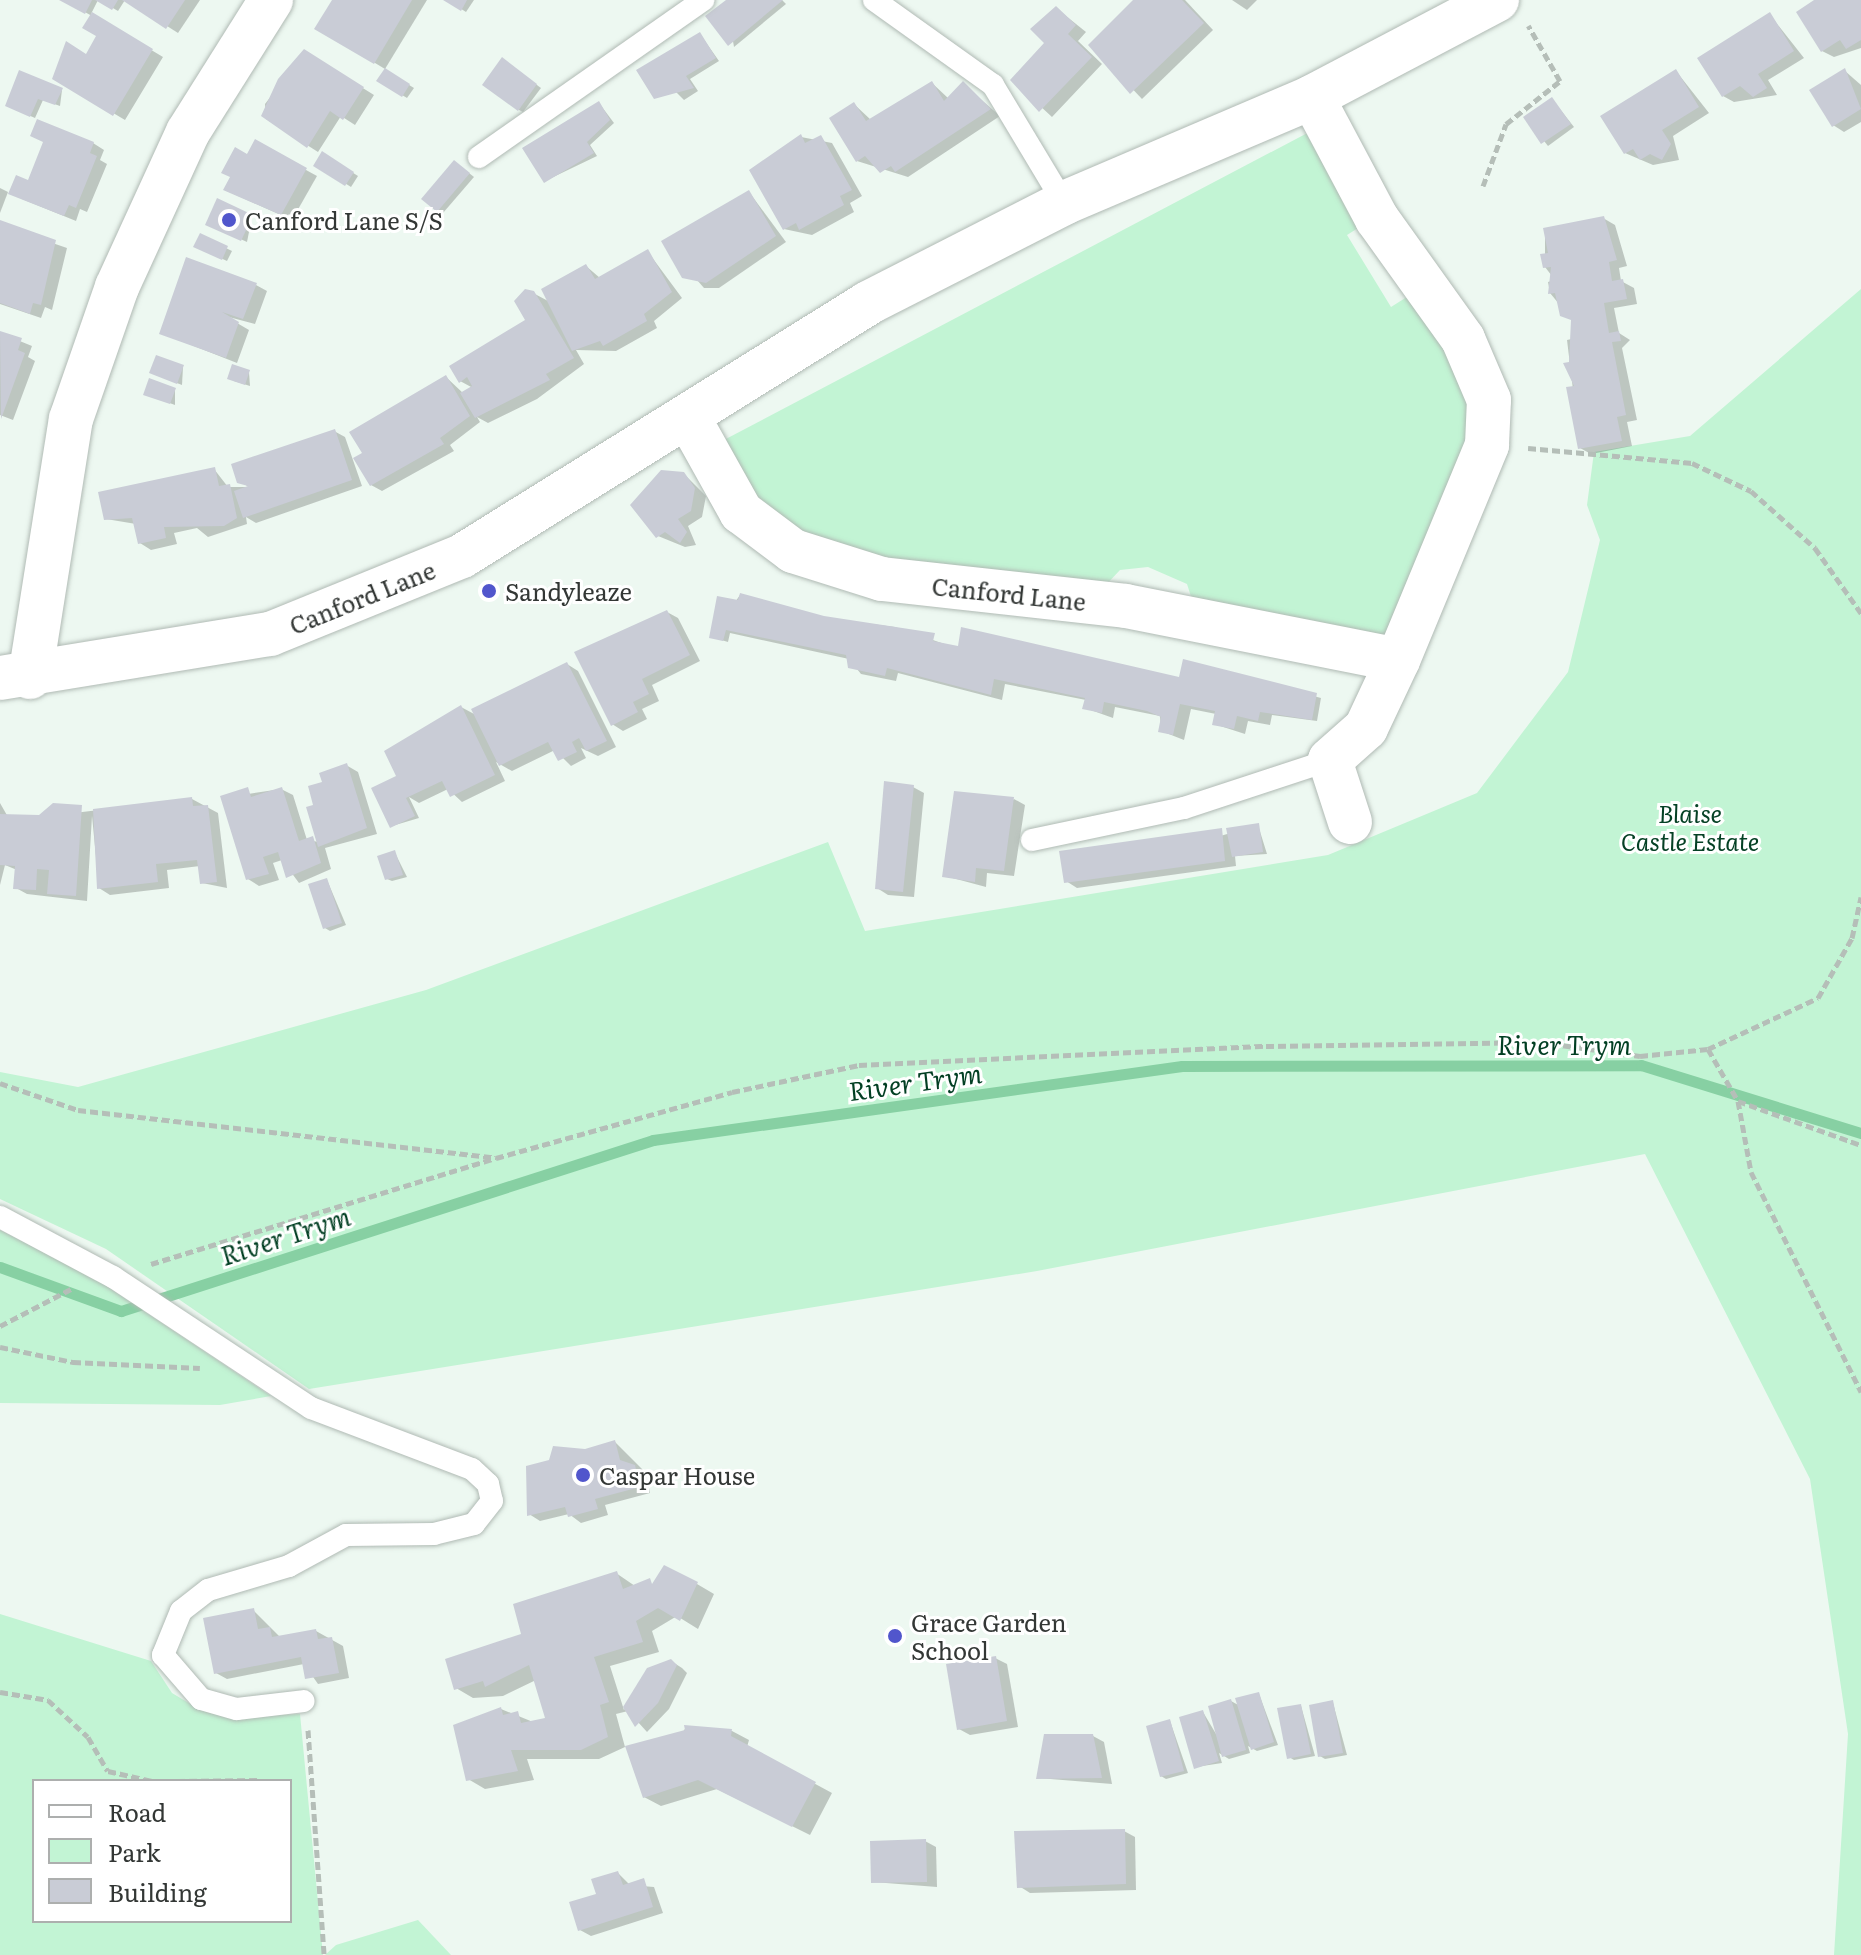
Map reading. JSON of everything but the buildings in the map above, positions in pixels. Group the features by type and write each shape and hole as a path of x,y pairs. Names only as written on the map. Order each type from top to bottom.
{"street":[{"path":"15,677 66,445 117,287 188,132 271,0"},
{"name":"Canford Lane","path":"15,677 270,634 462,556 868,303 1064,203 1312,97 1509,7"},
{"path":"1312,97 1377,219 1463,339 1489,400 1487,445 1398,660 1366,728 1330,760 1350,822"},
{"name":"Canford Lane","path":"688,417 741,512 793,551 882,579 1126,606 1398,660"}],"lane":[{"path":"479,157 703,0"},
{"path":"874,0 993,85 1064,203"},
{"path":"1032,840 1184,808 1330,760"},
{"path":"0,1217 113,1277 173,1322 311,1408 472,1469 492,1501 474,1524 434,1534 346,1535 289,1566 208,1590 181,1611 163,1655 201,1699 237,1709 304,1701"}],"path":[{"path":"1483,186 1506,124 1560,81 1509,7"},
{"path":"1576,452 1692,463 1751,491 1815,548 1861,613"},
{"path":"113,1277 496,1158 859,1065 1266,1046 1539,1042 1640,1056 1708,1049 1818,998 1852,938 1861,897"},
{"path":"1852,938 1861,935"},
{"path":"1708,1049 1738,1101 1751,1172 1861,1392"},
{"path":"0,1083 78,1110 496,1158"},
{"path":"1738,1101 1861,1145"},
{"path":"0,1326 61,1299"},
{"path":"0,1347 193,1372 223,1353"},
{"path":"0,1692 48,1700 88,1737 108,1771 143,1779"},
{"path":"304,1701 324,1955"}],"green space":[{"path":"1315,129 1366,223 1347,235 1391,307 1410,295 1465,380 1476,461 1384,640 1194,606 1187,584 1148,567 1120,570 1103,588 884,563 800,536 760,503 722,441"},
{"name":"Blaise Castle Estate","path":"1861,289 1861,1955 1834,1955 1848,1734 1810,1479 1645,1154 1037,1271 309,1389 106,1249 0,1199 0,1072 78,1087 426,990 828,842 865,931 1328,855 1477,793 1568,672 1600,540 1587,505 1594,452 1690,436"},
{"path":"0,1230 96,1279 271,1396 220,1405 0,1403"},
{"path":"0,1614 151,1661 172,1693 197,1708 237,1717 300,1714 323,1955 0,1955"},
{"path":"418,1920 451,1955 325,1955 336,1945"}],"waterway":[{"name":"River Trym","path":"0,1267 121,1311 653,1140 1182,1066 1641,1065 1861,1133"}],"place":[{"name":"Canford Lane S/S","path":"229,220"},
{"name":"Sandyleaze","path":"489,591"},
{"name":"Caspar House","path":"583,1475"},
{"name":"Grace Garden School","path":"895,1636"}]}
